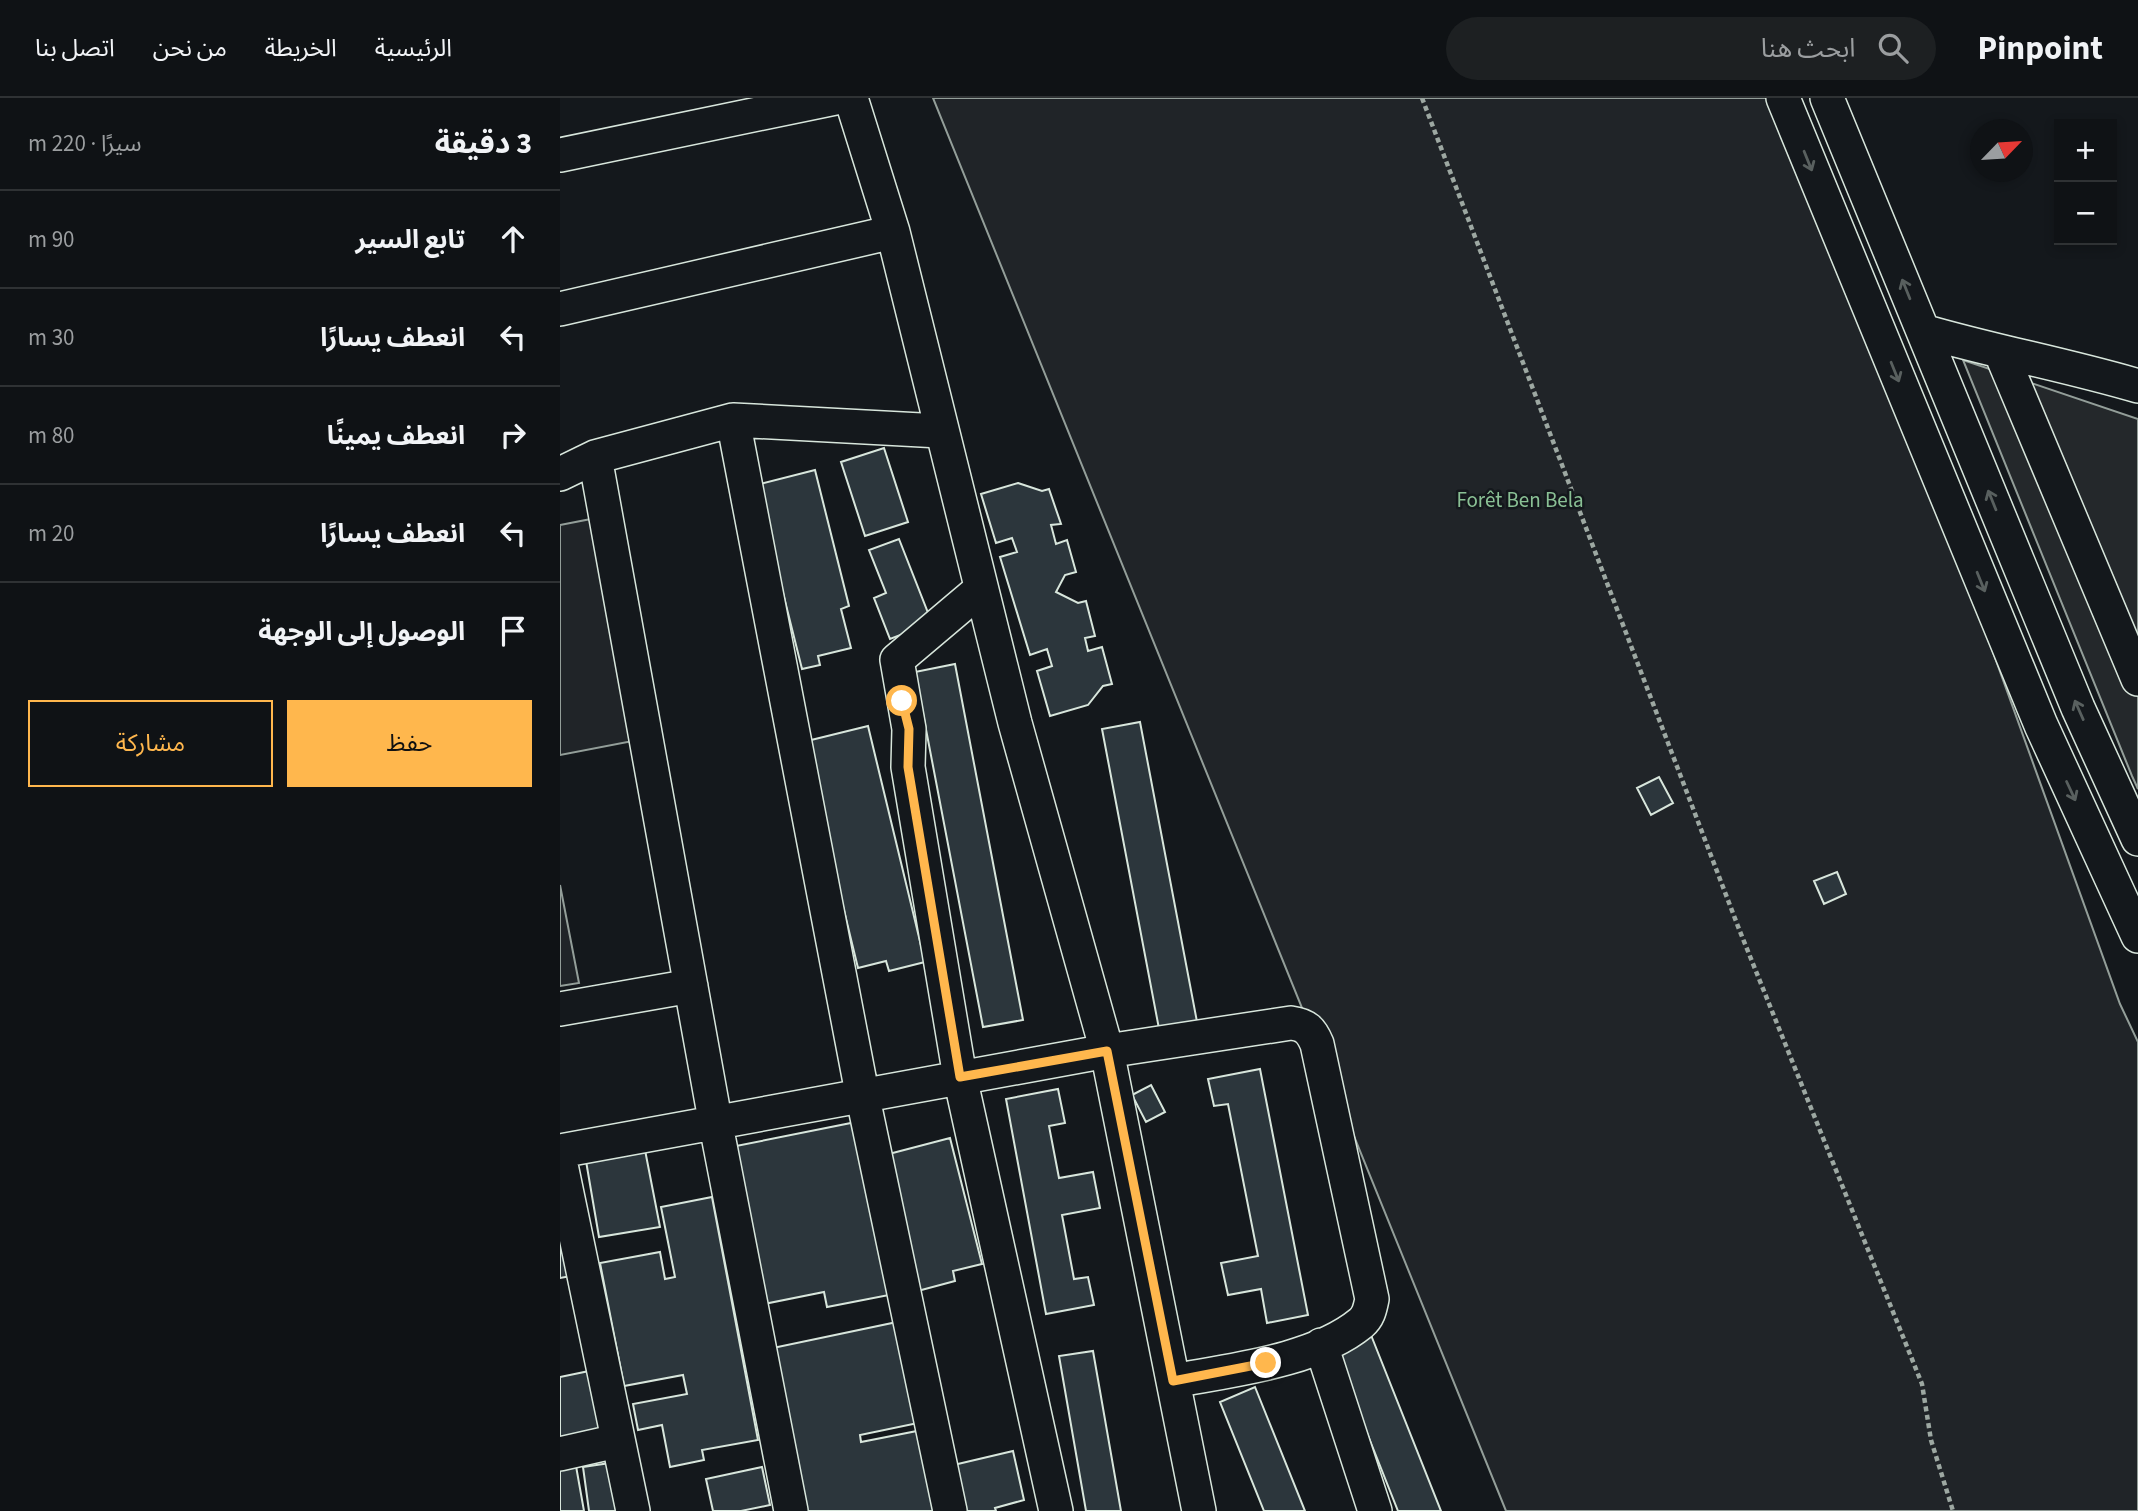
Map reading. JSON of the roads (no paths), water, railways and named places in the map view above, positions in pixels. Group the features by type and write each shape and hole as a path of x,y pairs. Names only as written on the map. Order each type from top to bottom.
{"street":[{"path":"560,155 835,98"},
{"path":"851,98 893,232 981,589 1107,1051 1199,1511"},
{"path":"1783,98 2040,725 2138,936"},
{"path":"1828,98 2078,708 2138,839"},
{"path":"560,309 893,232"},
{"path":"1923,331 2001,354 2065,365 2138,386"},
{"path":"2001,354 2138,679"},
{"path":"560,474 595,457 733,420 940,431"},
{"path":"733,420 863,1098 950,1511"},
{"path":"595,457 716,1125 791,1511"},
{"path":"981,589 897,660 909,729 908,767 960,1077 1056,1511"},
{"path":"560,1009 691,986"},
{"path":"560,1151 716,1125 1107,1051 1291,1023 1304,1025 1312,1032 1317,1044 1372,1299 1370,1312 1362,1322 1321,1345 1266,1363 1173,1381"},
{"path":"560,1160 574,1300 617,1441 633,1511"},
{"path":"1321,1345 1375,1511"},
{"path":"560,1454 617,1441"}],"park label":[{"name":"Forêt Ben Bela","path":"1520,500"}]}
